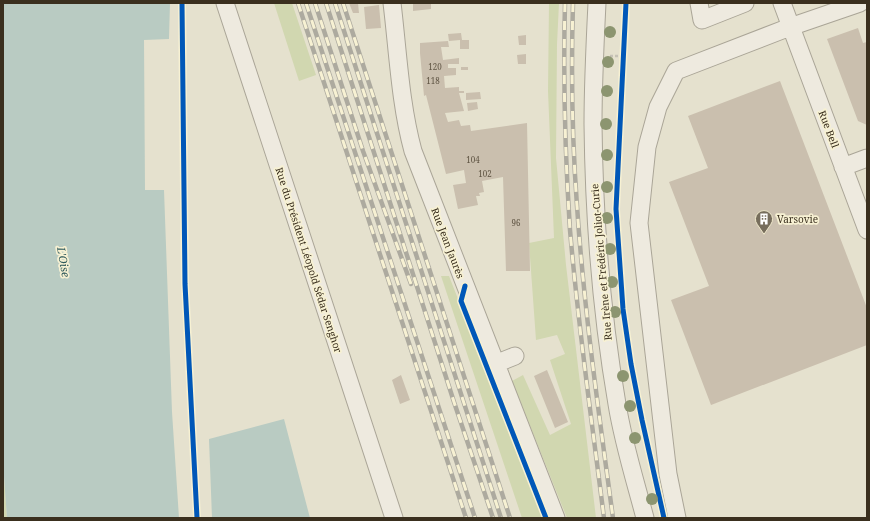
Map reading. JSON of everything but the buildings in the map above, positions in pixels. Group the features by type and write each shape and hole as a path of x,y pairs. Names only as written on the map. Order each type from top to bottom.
{"street":[{"name":"Rue du Président Léopold Sédar Senghor","path":"225,3 394,518"},
{"name":"Rue Jean Jaurès","path":"392,3 403,102 410,141 449,246 556,518"},
{"name":"Rue Irène et Frédéric Joliot-Curie","path":"597,3 593,124 597,224 602,292 617,404 626,448 644,518"},
{"path":"699,3 702,20 745,3"},
{"name":"Rue Bell","path":"782,3 867,230"},
{"path":"677,518 668,474 639,223 648,147 658,106 676,71 790,27 860,3"},
{"path":"843,167 866,161"},
{"path":"495,364 515,356"}],"path":[{"path":"622,64 623,49"}],"green space":[{"path":"274,3 292,3 316,75 299,81"},
{"path":"549,3 559,3 557,44 556,158 566,265 596,518 567,518 512,381 523,375 550,435 571,424 550,360 565,354 557,335 536,340 529,243 554,238 548,91"},
{"path":"441,276 449,276 544,518 522,518"},
{"path":"3,463 7,518 3,518"}],"water":[{"name":"L'Oise","path":"3,3 170,3 169,39 144,40 145,190 164,190 172,412 179,518 7,518 3,463"},
{"path":"284,419 310,518 212,518 209,439"}],"railway":[{"path":"298,3 466,518"},
{"path":"306,3 475,518"},
{"path":"315,3 363,151 411,284"},
{"path":"326,3 454,402 493,518"},
{"path":"335,3 501,518"},
{"path":"343,3 510,518"},
{"path":"565,3 565,116 570,230 581,338 604,518"},
{"path":"573,3 572,79 575,181 592,362 613,518"}],"cycle path":[{"path":"182,3 185,284 197,518"},
{"path":"626,3 616,209 623,309 631,364 664,518"},
{"path":"465,286 461,301 546,518"}],"place":[{"name":"Varsovie","path":"764,234"}]}
